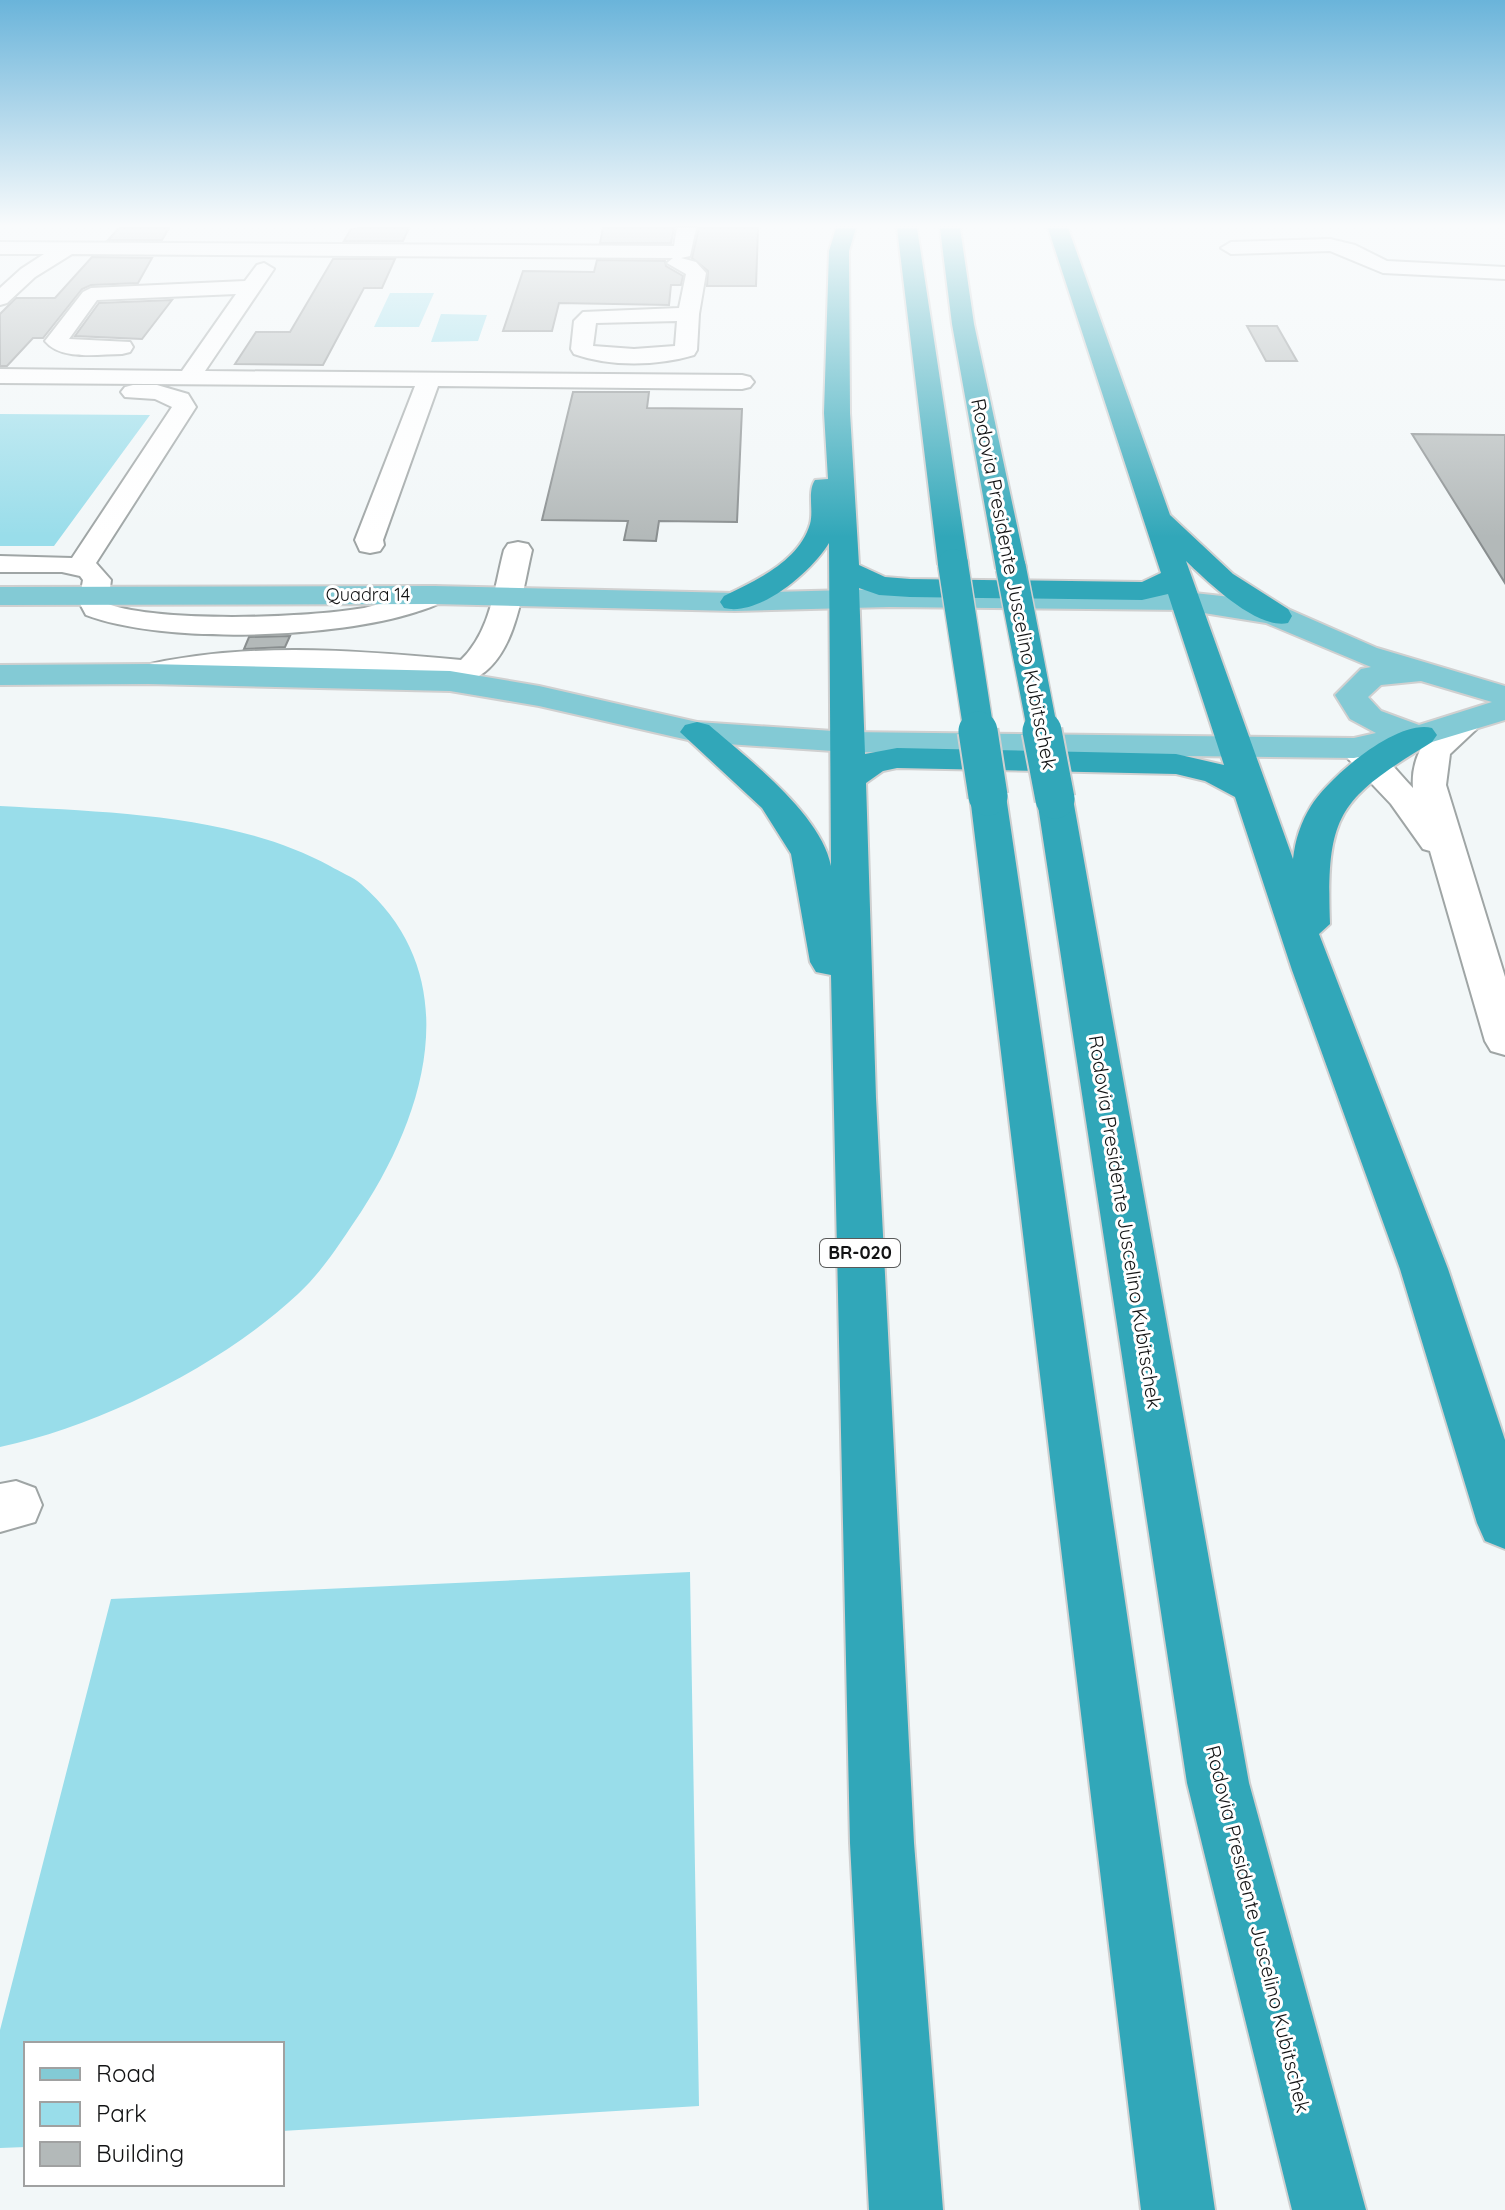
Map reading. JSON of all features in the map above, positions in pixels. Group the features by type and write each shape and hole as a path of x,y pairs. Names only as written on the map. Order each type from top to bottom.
{"highway":[{"name":"BR-020","path":"838,331 837,413 845,584 854,1098 882,1843 906,2210"},
{"path":"921,331 988,796 1178,2210"},
{"name":"Rodovia Presidente Juscelino Kubitschek","path":"964,331 1055,799 1218,1783 1329,2210"},
{"path":"1093,331 1312,970 1424,1269 1505,1523"},
{"path":"735,602 763,589 803,560 824,524 826,455 837,413"},
{"path":"1154,511 1223,580 1277,616"},
{"path":"845,584 910,588 1142,591 1158,588 1185,600"},
{"path":"1138,600 1185,600"},
{"path":"697,732 775,801 810,854 854,1098"},
{"path":"1312,970 1308,886 1314,831 1328,805 1350,780 1363,756 1420,735"},
{"path":"848,761 873,762 897,758 1176,764 1206,770 1250,791"}],"main road":[{"name":"Quadra 14","path":"0,596 434,595 735,602 845,584 1138,600"},
{"path":"1185,600 1240,607 1277,616 1366,655 1505,696"},
{"path":"1422,673 1389,672 1372,676 1351,695 1354,708 1371,720 1420,735 1505,709"},
{"path":"0,675 460,676 697,732 848,761 1234,746 1363,756"}],"street":[{"path":"63,331 56,341 67,347 148,347"},
{"path":"189,377 219,331"},
{"path":"584,331 582,349 597,353 679,353 686,350 689,331"},
{"path":"178,348 207,348"},
{"path":"0,376 742,382"},
{"path":"370,545 369,540 430,378"},
{"path":"0,391 157,392 180,399 184,407 80,566"},
{"path":"460,676 495,640 502,624 505,596 518,550"},
{"path":"0,564 80,566 95,575 94,596"},
{"path":"1468,722 1437,746 1429,757 1427,773 1505,1041"},
{"path":"1363,756 1403,797 1451,861"}],"green space":[{"path":"435,331 481,331 478,341 431,342"},
{"path":"0,414 150,415 54,546 0,546"},
{"path":"0,806 126,814 212,826 293,849 350,877 361,884 394,920 415,960 425,1002 426,1045 418,1088 404,1131 384,1173 332,1255 298,1294 234,1345 159,1389 79,1424 0,1447"},
{"path":"690,1572 699,2106 284,2131 284,2042 24,2042 24,2147 0,2148 0,2030 111,1599"}],"building":[{"path":"0,331 48,331 43,338 33,338 7,366 0,366"},
{"path":"79,331 148,331 142,339 75,336"},
{"path":"341,331 323,365 235,364 256,332"},
{"path":"1250,331 1280,331 1297,361 1266,361"},
{"path":"573,392 649,392 647,408 742,409 737,522 659,521 656,541 624,540 628,521 542,520"},
{"path":"1412,434 1505,435 1505,583"},
{"path":"290,636 285,647 244,649 249,637"}]}
